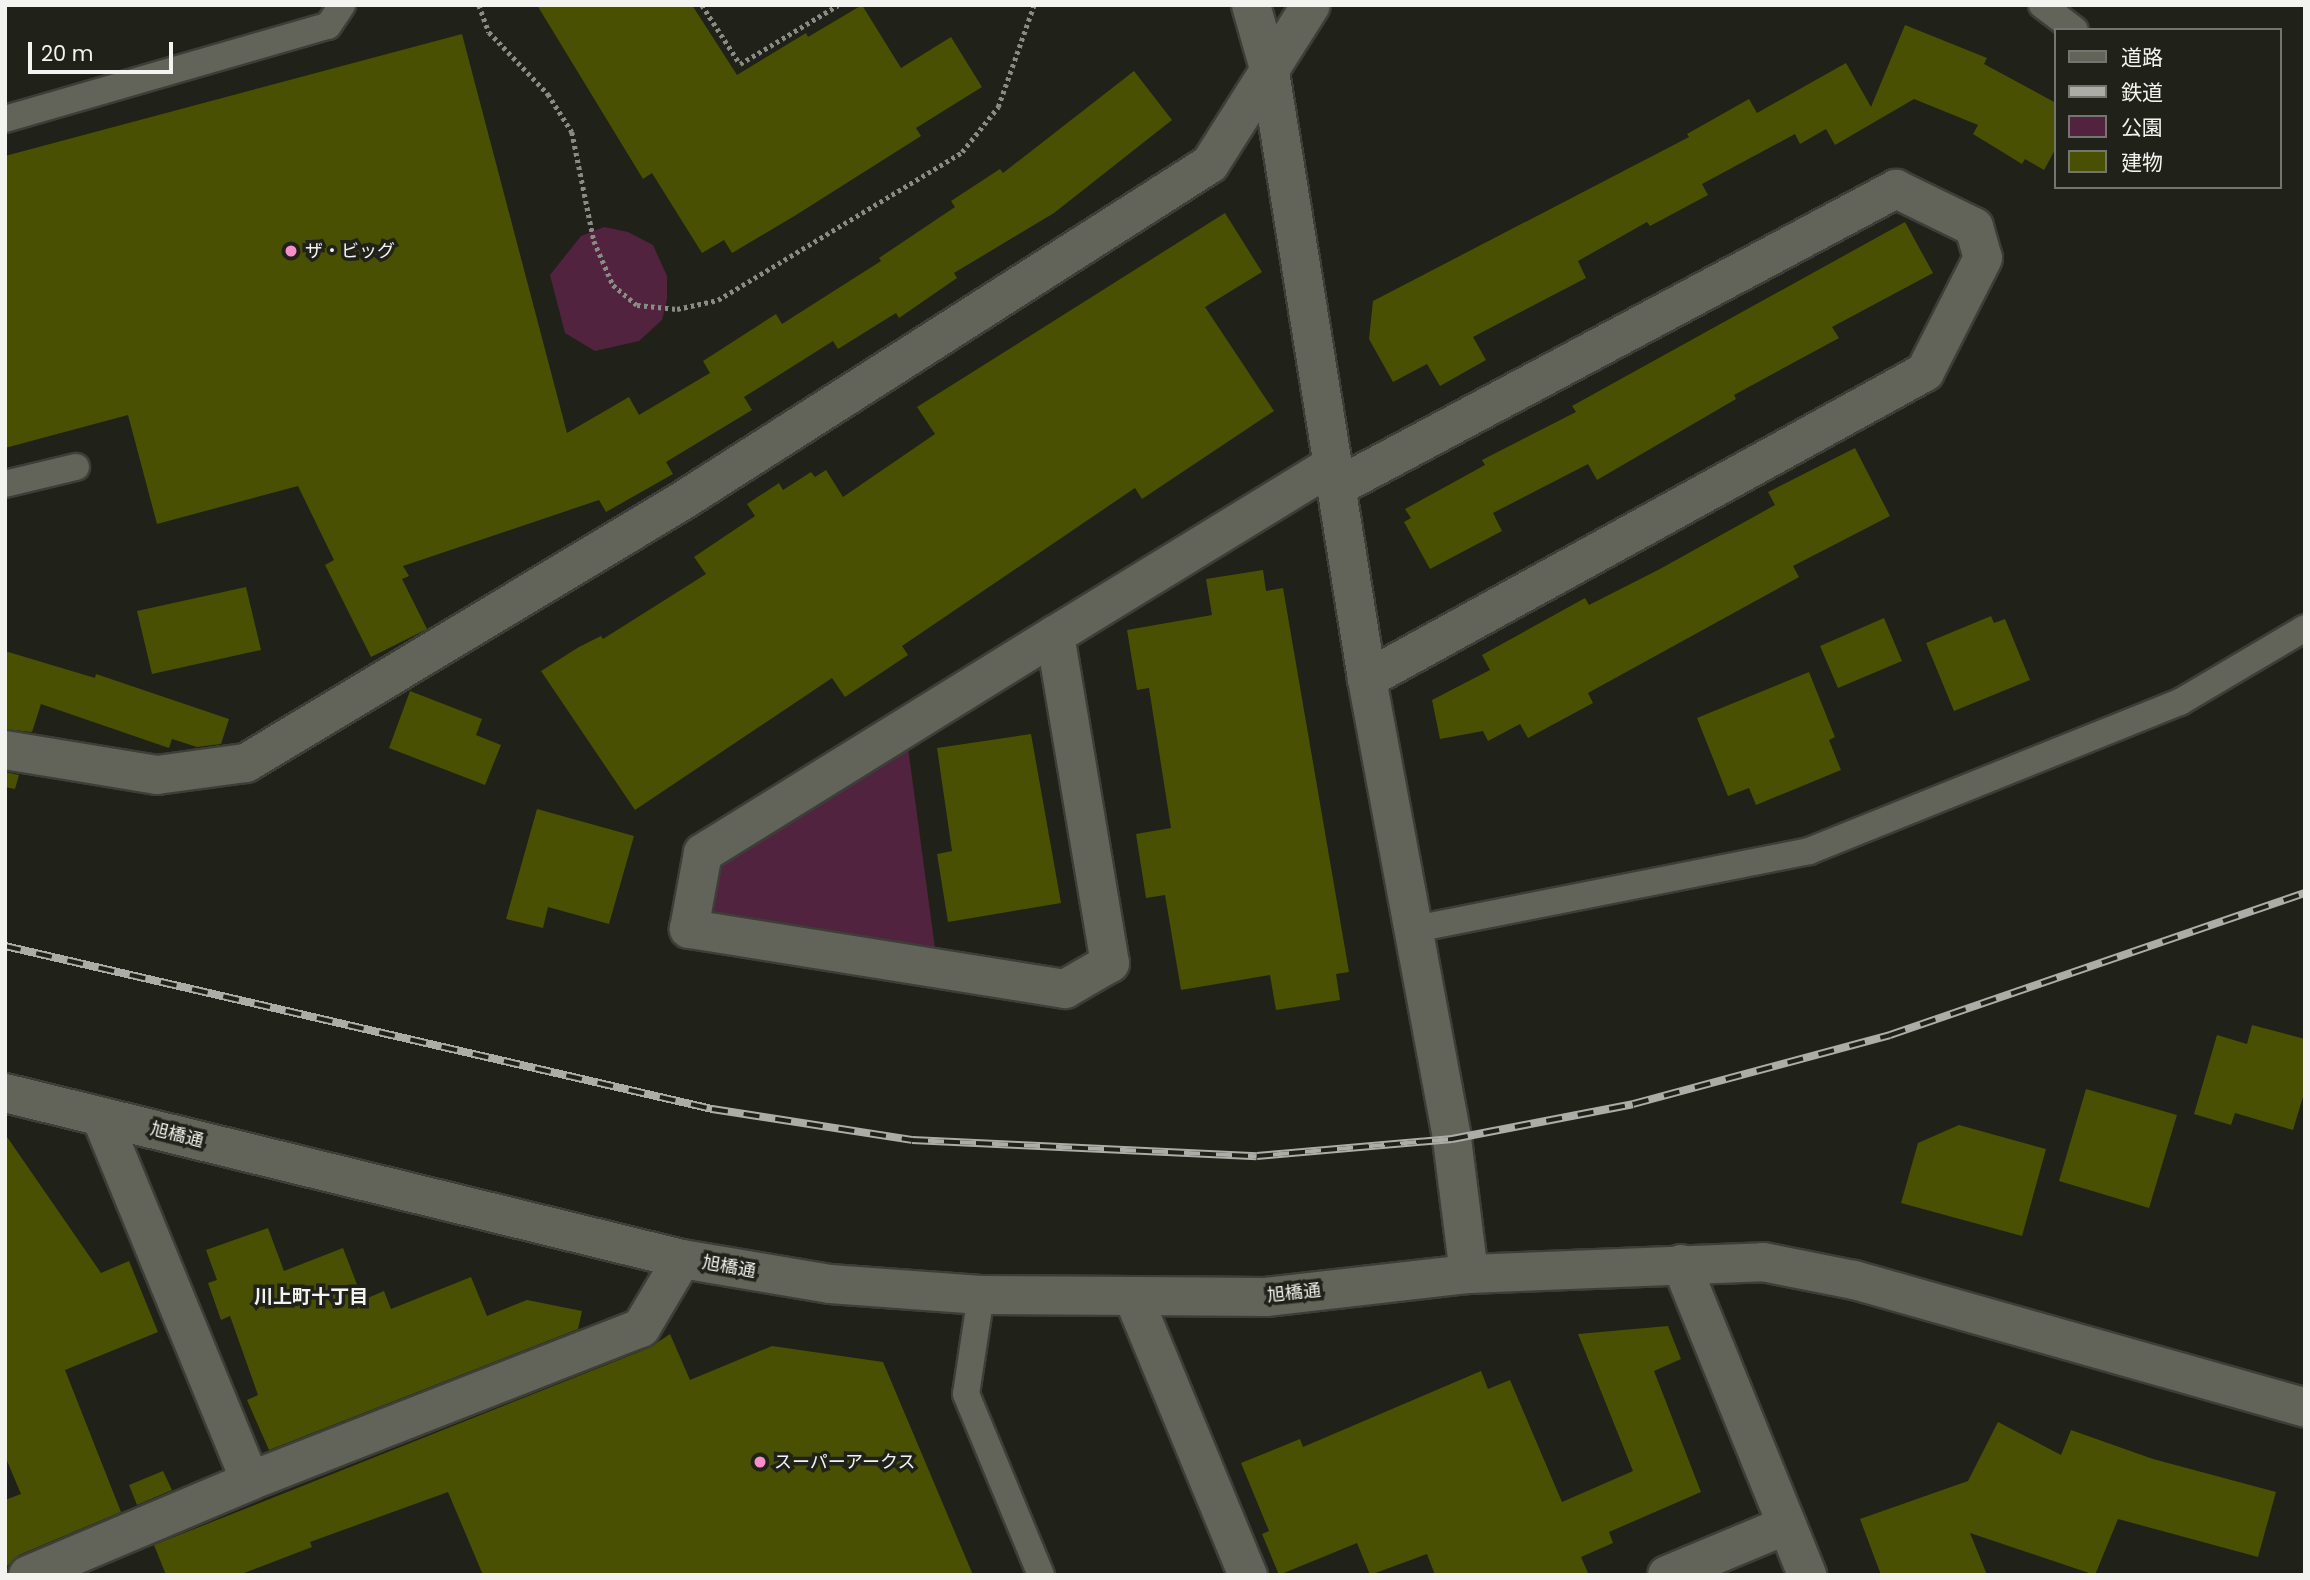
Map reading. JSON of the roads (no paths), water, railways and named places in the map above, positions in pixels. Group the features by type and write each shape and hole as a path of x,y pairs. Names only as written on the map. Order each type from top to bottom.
{"street":[{"path":"1251,5 1270,72 1333,477 1367,679 1415,929 1469,1275"},
{"path":"5,750 157,775 246,763 682,502 1210,164 1311,5"},
{"path":"1055,635 1110,964 1065,989 689,929 703,853 1055,635 1333,477 1896,189 1974,227 1983,258 1925,372 1367,679"},
{"name":"旭橋通","path":"5,1093 682,1259 830,1284 981,1295 1134,1299 1266,1297 1469,1275 1763,1262 1854,1280 2305,1408"},
{"path":"101,1117 250,1481"},
{"path":"28,1575 250,1481 641,1328 682,1259"},
{"path":"1681,1264 1807,1575"},
{"path":"1134,1299 1248,1575"},
{"path":"1667,1575 1787,1525"}],"lane":[{"path":"5,119 328,26 342,5"},
{"path":"2042,5 2072,28"},
{"path":"5,484 76,467"},
{"path":"1415,929 1810,851 2180,702 2305,628"},
{"path":"981,1295 966,1394 1041,1575"}],"railway":[{"path":"5,946 712,1109 912,1140 1257,1156 1452,1139 1633,1104 1890,1035 2305,893"}],"place":[{"name":"ザ・ビッグ","path":"291,251"},
{"name":"スーパーアークス","path":"760,1462"}],"district":[{"name":"川上町十丁目","path":"311,1297"}]}
